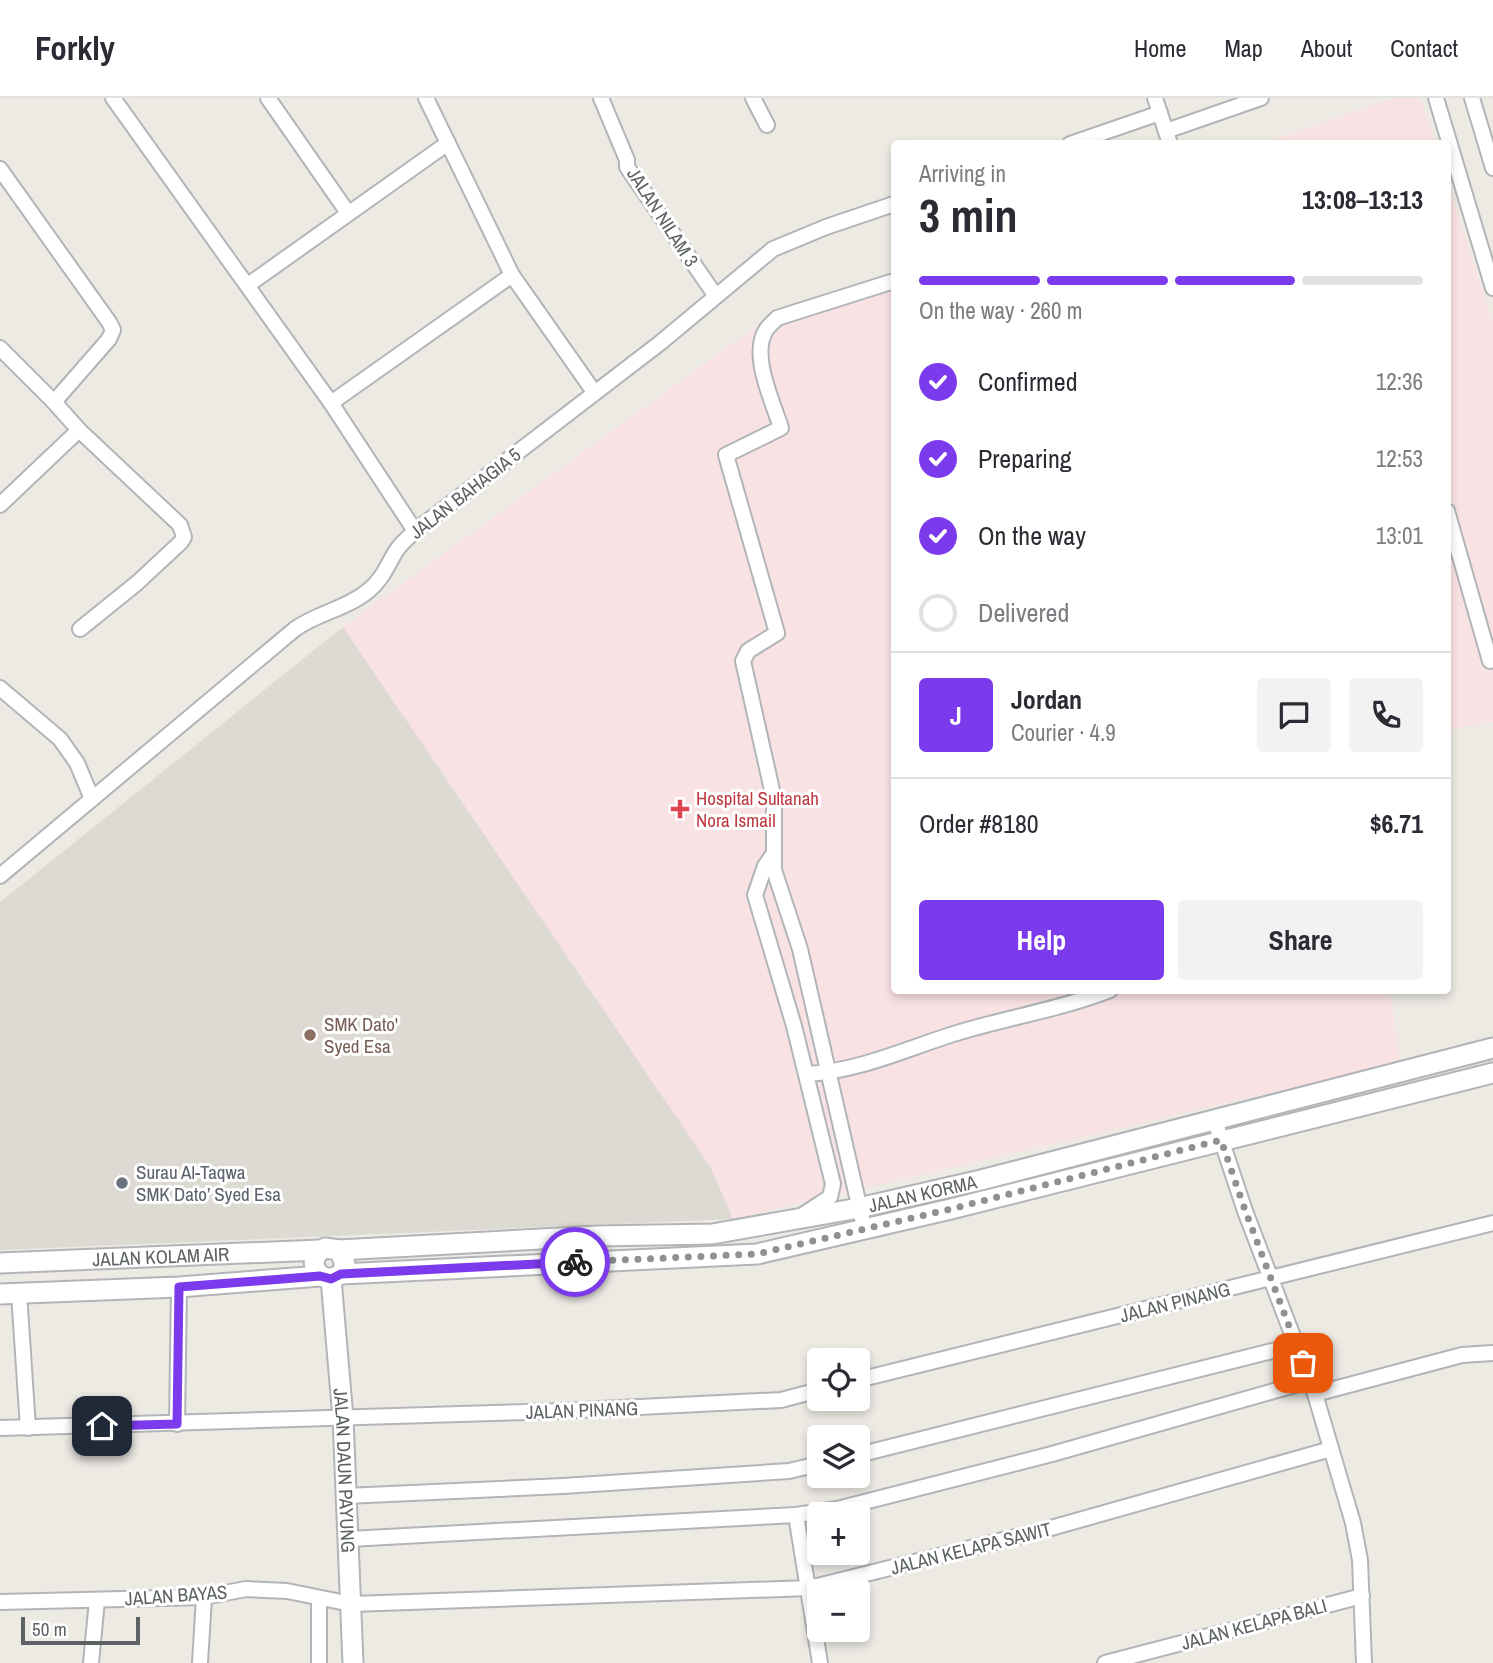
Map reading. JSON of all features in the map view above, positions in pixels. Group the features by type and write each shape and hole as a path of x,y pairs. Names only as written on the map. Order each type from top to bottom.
{"street":[{"path":"113,98 331,403 415,531"},
{"path":"268,98 348,213"},
{"path":"426,98 512,275 594,392"},
{"name":"JALAN NILAM 3","path":"601,98 627,160 627,167 715,295"},
{"path":"753,98 767,125"},
{"path":"1156,98 1168,137 1261,98"},
{"path":"1436,98 1449,140"},
{"path":"1472,98 1493,168"},
{"path":"1082,140 1160,113"},
{"path":"248,285 449,143"},
{"path":"1451,148 1493,288"},
{"path":"0,169 113,330 54,402"},
{"name":"JALAN BAHAGIA 5","path":"0,876 295,629 316,615 350,603 369,591 384,575 397,548 415,531 660,343 774,249 826,227 891,205"},
{"path":"331,403 512,275"},
{"path":"864,1227 800,949 774,870 774,799 743,661 747,651 777,633 726,455 781,428 760,361 760,347 766,330 777,318 891,282"},
{"path":"0,348 79,430 180,524 184,537 136,583 80,629"},
{"path":"0,505 79,430"},
{"path":"1451,525 1490,661"},
{"path":"0,688 60,738 77,762 92,799"},
{"path":"774,852 765,866 755,895 806,1074 833,1184 830,1197 798,1217"},
{"path":"806,1074 830,1073 962,1031 1099,994"},
{"path":"796,1037 820,1033"},
{"name":"JALAN KORMA","path":"330,1250 597,1236 712,1234 859,1208 981,1180 1493,1048"},
{"name":"JALAN KORMA","path":"331,1276 757,1254 864,1227 951,1209 1493,1073"},
{"path":"1214,1118 1312,1387 1353,1523 1360,1560 1364,1663"},
{"name":"JALAN PINANG","path":"870,1377 1493,1223"},
{"path":"330,1250 345,1264 331,1276 316,1272 313,1262 330,1250"},
{"name":"JALAN KOLAM AIR","path":"0,1263 330,1250"},
{"name":"JALAN KOLAM AIR","path":"10,1293 179,1287 331,1276"},
{"name":"JALAN DAUN PAYUNG","path":"331,1276 343,1418 353,1663"},
{"path":"177,1424 179,1287"},
{"path":"10,1293 28,1428"},
{"path":"870,1452 1296,1345"},
{"path":"349,1539 796,1515 837,1509 1312,1387 1462,1355 1493,1353"},
{"name":"JALAN PINANG","path":"0,1428 560,1411 781,1400 807,1393"},
{"name":"JALAN KELAPA SAWIT","path":"845,1579 1051,1528 1331,1449"},
{"path":"346,1496 563,1486 789,1471 807,1467"},
{"path":"796,1515 807,1579"},
{"name":"JALAN KELAPA SAWIT","path":"351,1604 807,1588"},
{"name":"JALAN BAYAS","path":"0,1602 204,1597 246,1589 287,1591 351,1604"},
{"name":"JALAN KELAPA BALI","path":"1105,1663 1362,1596"},
{"path":"200,1663 204,1597"},
{"path":"319,1599 319,1663"},
{"path":"92,1663 97,1600"},
{"path":"817,1642 820,1663"}],"shaded area":[{"path":"1393,98 1420,98 1434,140 1271,140"},
{"path":"1451,193 1493,323 1493,722 1451,729"},
{"name":"Hospital Sultanah Nora Ismail","path":"891,272 891,994 1390,994 1400,1062 733,1219 711,1168 343,627 777,311"},
{"name":"SMK Dato' Syed Esa","path":"343,627 715,1173 733,1219 0,1250 0,902"}],"way so far":[{"path":"575,1262 757,1254 864,1227 951,1209 1221,1140 1303,1363"}],"place":[{"name":"Hospital Sultanah Nora Ismail","path":"680,809"},
{"name":"SMK Dato' Syed Esa","path":"310,1035"},
{"name":"Surau Al-Taqwa SMK Dato’ Syed Esa","path":"122,1183"}],"route":[{"path":"102,1426 177,1424 179,1287 320,1276 331,1279 341,1274 575,1262"}]}
